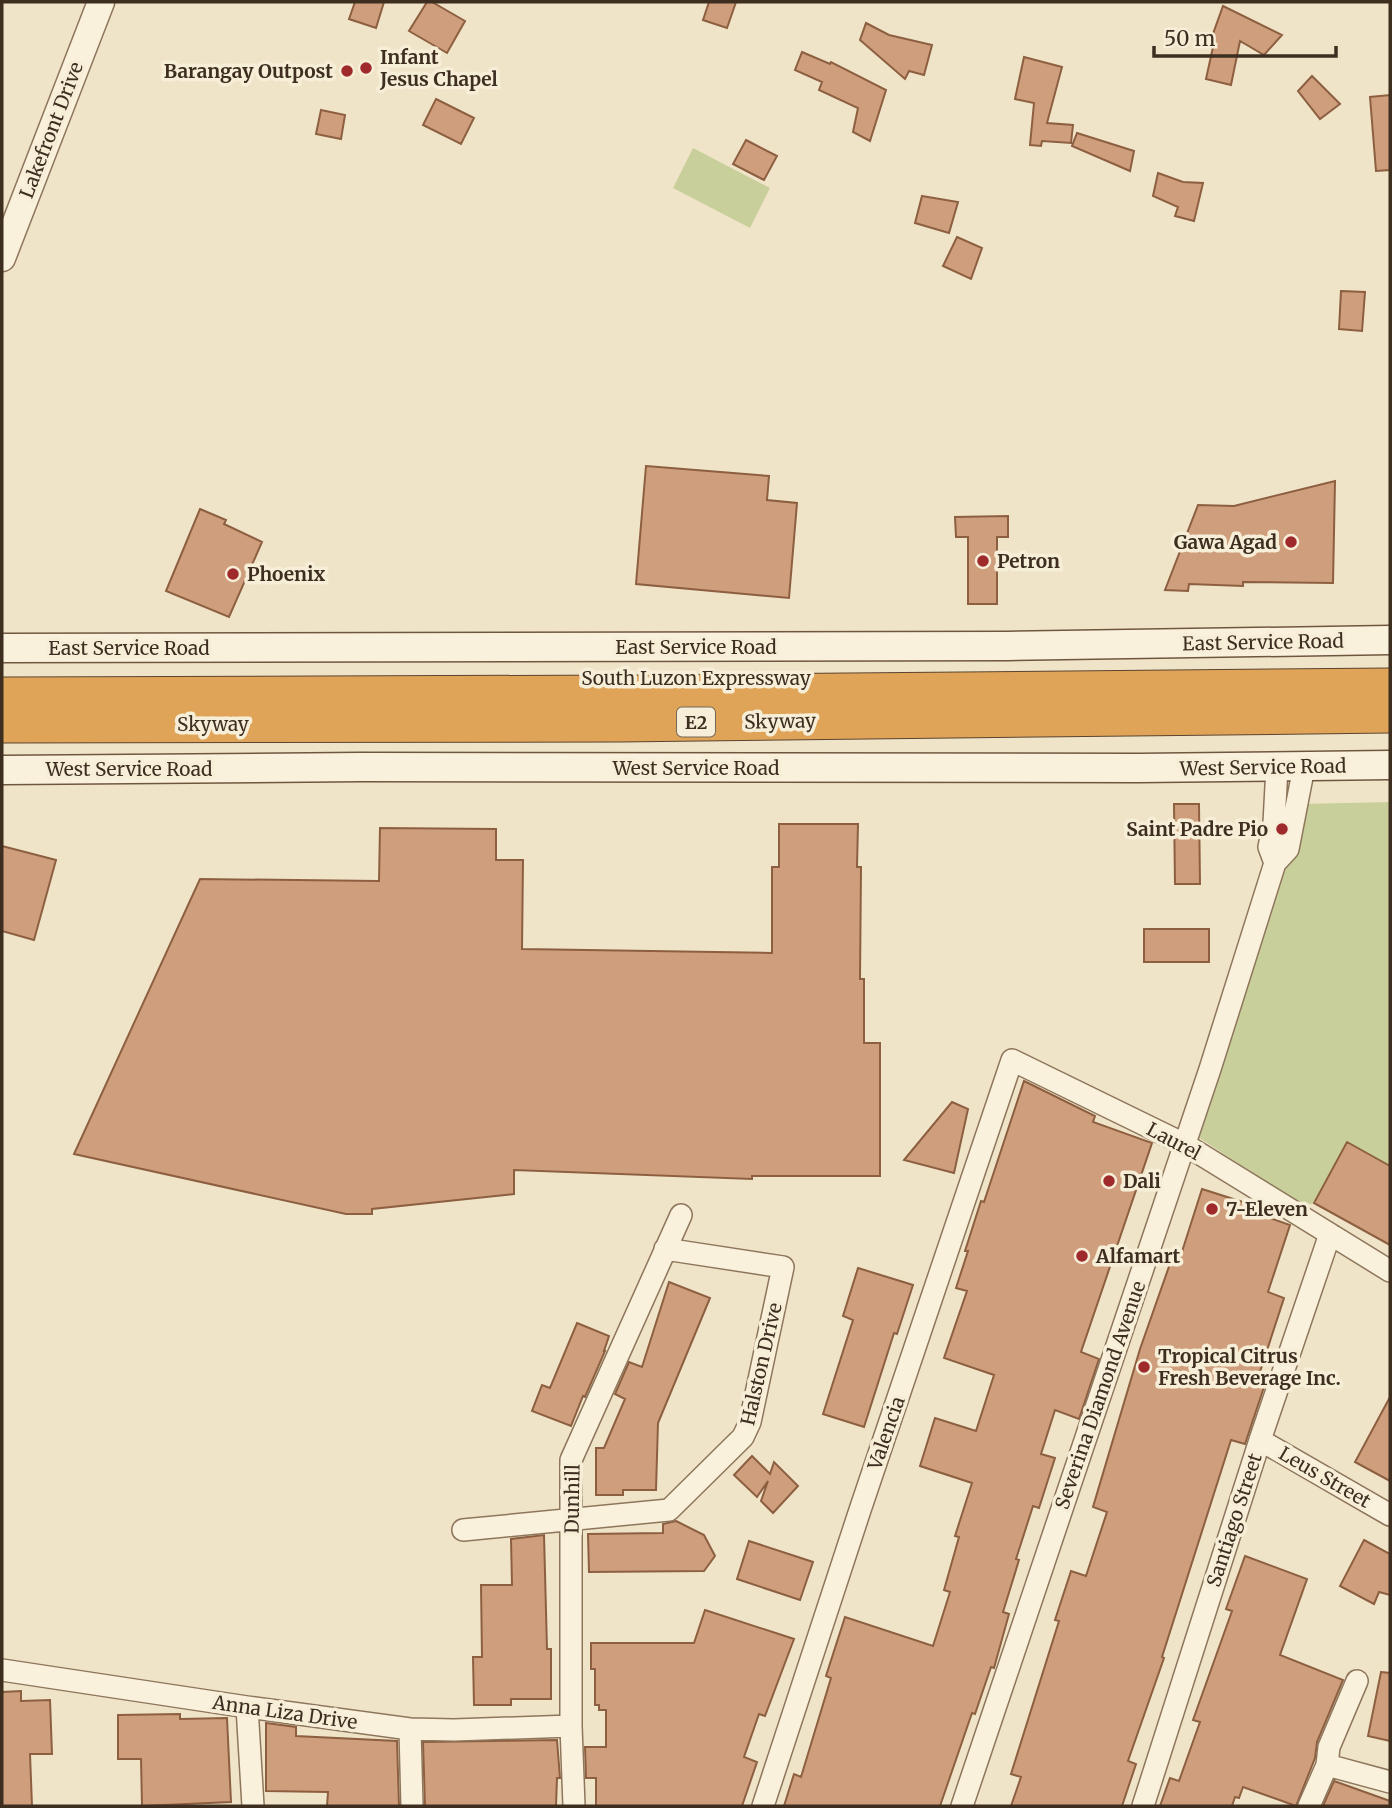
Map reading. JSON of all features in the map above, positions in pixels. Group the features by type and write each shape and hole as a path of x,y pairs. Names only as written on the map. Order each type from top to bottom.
{"highway":[{"name":"South Luzon Expressway","path":"2,682 1390,673"},
{"name":"Skyway","path":"2,695 639,694 1390,687"},
{"name":"Skyway","path":"2,724 620,723 1390,714"},
{"name":"E2","path":"2,743 1390,737"}],"main road":[{"name":"East Service Road","path":"2,648 1008,646 1390,640"},
{"name":"West Service Road","path":"2,770 1390,765"}],"street":[{"name":"Lakefront Drive","path":"2,258 101,2"},
{"name":"Severina Diamond Avenue","path":"962,1806 1184,1144 1275,863 1269,848 1291,767"},
{"name":"Laurel","path":"1012,1060 1184,1144 1390,1271"},
{"name":"Valencia","path":"763,1806 1012,1060"},
{"name":"Dunhill","path":"574,1806 571,1726 571,1460 681,1215"},
{"name":"Santiago Street","path":"1143,1806 1260,1440 1330,1234"},
{"name":"Halston Drive","path":"463,1530 669,1510 743,1437 750,1422 783,1267 665,1249"},
{"name":"Leus Street","path":"1260,1440 1390,1515"},
{"name":"Anna Liza Drive","path":"2,1670 410,1729 571,1726"},
{"path":"1309,1806 1326,1765 1329,1747 1357,1681"},
{"path":"247,1707 253,1806"},
{"path":"410,1729 412,1806"},
{"path":"1326,1765 1390,1782"}],"green space":[{"path":"693,148 770,188 750,228 673,188"},
{"path":"1390,802 1390,1168 1347,1142 1314,1203 1303,1206 1198,1137 1296,835 1301,804"}],"building":[{"path":"355,2 384,2 376,28 349,19"},
{"path":"427,2 432,2 465,21 447,53 409,31"},
{"path":"709,2 736,2 727,28 703,20"},
{"path":"1223,6 1282,35 1264,55 1240,41 1231,85 1206,79 1213,47 1209,45"},
{"path":"866,23 889,35 932,45 924,75 909,71 905,79 860,40"},
{"path":"802,52 830,64 831,62 886,90 870,141 853,132 858,108 819,90 822,82 795,70"},
{"path":"1024,57 1062,67 1047,123 1073,125 1071,143 1042,141 1041,146 1030,145 1034,103 1015,99"},
{"path":"1312,76 1340,104 1320,119 1298,91"},
{"path":"1390,95 1390,170 1376,171 1370,97"},
{"path":"436,99 474,118 461,144 423,125"},
{"path":"321,110 345,115 341,139 316,134"},
{"path":"1077,133 1134,151 1130,171 1072,146"},
{"path":"746,140 777,156 764,180 733,164"},
{"path":"1158,173 1183,182 1203,183 1194,221 1175,216 1178,207 1153,196"},
{"path":"922,196 958,202 949,233 915,223"},
{"path":"957,237 982,248 971,279 943,266"},
{"path":"1341,291 1365,292 1362,331 1339,329"},
{"path":"646,466 769,476 767,500 797,503 789,598 636,584"},
{"path":"1335,481 1333,583 1243,582 1243,586 1189,584 1188,591 1165,590 1198,505 1234,506"},
{"path":"200,509 226,520 224,524 262,542 229,617 166,591"},
{"name":"Petron","path":"1008,516 1008,537 997,537 997,604 968,604 968,537 956,537 955,517"},
{"path":"1174,804 1199,804 1200,884 1175,884"},
{"path":"779,824 858,824 857,867 861,867 860,979 864,979 864,1043 880,1043 880,1176 752,1176 752,1179 514,1170 514,1194 372,1209 372,1214 346,1214 74,1154 200,879 379,881 380,828 496,829 496,860 523,860 522,949 772,953 772,867 779,867"},
{"path":"2,846 56,860 34,940 2,931"},
{"path":"1144,929 1209,929 1209,962 1144,962"},
{"path":"1024,1081 1095,1116 1093,1122 1152,1143 1081,1352 1099,1359 1079,1419 1055,1410 1041,1454 1055,1458 1039,1508 1033,1506 1016,1559 1019,1560 1003,1612 1009,1614 994,1668 991,1667 975,1714 972,1713 940,1806 784,1806 794,1774 801,1777 831,1678 826,1676 845,1617 933,1646 950,1592 944,1590 959,1537 955,1536 972,1483 920,1466 935,1418 976,1431 994,1375 944,1358 967,1291 956,1288 968,1251 965,1251"},
{"path":"952,1102 968,1109 954,1173 904,1160"},
{"path":"1347,1142 1390,1166 1390,1245 1314,1203"},
{"path":"1202,1189 1249,1204 1247,1210 1290,1225 1268,1292 1284,1298 1258,1378 1266,1381 1245,1444 1231,1440 1162,1657 1164,1658 1128,1761 1136,1764 1122,1806 1011,1806 1021,1777 1011,1774 1059,1621 1055,1620 1071,1571 1086,1576 1107,1512 1093,1507 1140,1349 1172,1258 1179,1261"},
{"path":"858,1268 913,1285 897,1334 894,1333 864,1427 823,1414 853,1320 843,1316"},
{"path":"669,1282 710,1298 658,1423 656,1490 623,1490 623,1495 596,1495 596,1448 604,1448 625,1399 615,1394 629,1362 642,1367"},
{"path":"577,1323 609,1336 605,1351 571,1426 532,1411 542,1385 550,1388"},
{"path":"1390,1397 1390,1481 1355,1462"},
{"path":"752,1456 770,1474 774,1462 798,1486 773,1513 761,1501 768,1481 757,1497 734,1475"},
{"path":"676,1521 704,1535 715,1556 704,1571 589,1572 588,1534 663,1533 663,1524"},
{"path":"544,1535 547,1649 551,1649 551,1699 511,1699 511,1705 474,1705 473,1657 482,1657 481,1585 512,1585 511,1539"},
{"path":"1364,1540 1390,1554 1390,1595 1379,1592 1374,1604 1340,1586"},
{"path":"749,1541 813,1562 800,1600 737,1579"},
{"path":"1245,1556 1307,1579 1280,1655 1343,1680 1317,1742 1315,1758 1296,1806 1243,1787 1232,1806 1160,1806 1170,1778 1179,1781 1200,1722 1193,1720 1232,1611 1226,1609"},
{"path":"705,1610 794,1639 765,1716 759,1714 744,1757 757,1762 742,1806 596,1806 596,1778 586,1778 585,1747 606,1747 606,1710 599,1710 599,1705 595,1705 595,1669 591,1669 591,1643 694,1643"},
{"path":"1381,1672 1390,1673 1390,1741 1368,1736"},
{"path":"21,1691 21,1701 50,1700 52,1754 30,1754 32,1806 2,1806 2,1692"},
{"path":"180,1714 180,1719 227,1718 231,1802 142,1806 141,1759 118,1759 118,1715"},
{"path":"266,1723 296,1727 296,1736 397,1741 399,1806 327,1806 328,1792 266,1791"},
{"path":"557,1740 560,1778 557,1778 556,1806 425,1806 423,1742"},
{"path":"1334,1781 1390,1801 1390,1806 1323,1806"}],"place":[{"name":"Infant Jesus Chapel","path":"366,68"},
{"name":"Barangay Outpost","path":"347,71"},
{"name":"Gawa Agad","path":"1291,542"},
{"name":"Petron","path":"983,561"},
{"name":"Phoenix","path":"233,574"},
{"name":"Saint Padre Pio","path":"1282,829"},
{"name":"Dali","path":"1109,1181"},
{"name":"7-Eleven","path":"1212,1209"},
{"name":"Alfamart","path":"1082,1256"},
{"name":"Tropical Citrus Fresh Beverage Inc.","path":"1144,1367"}]}
